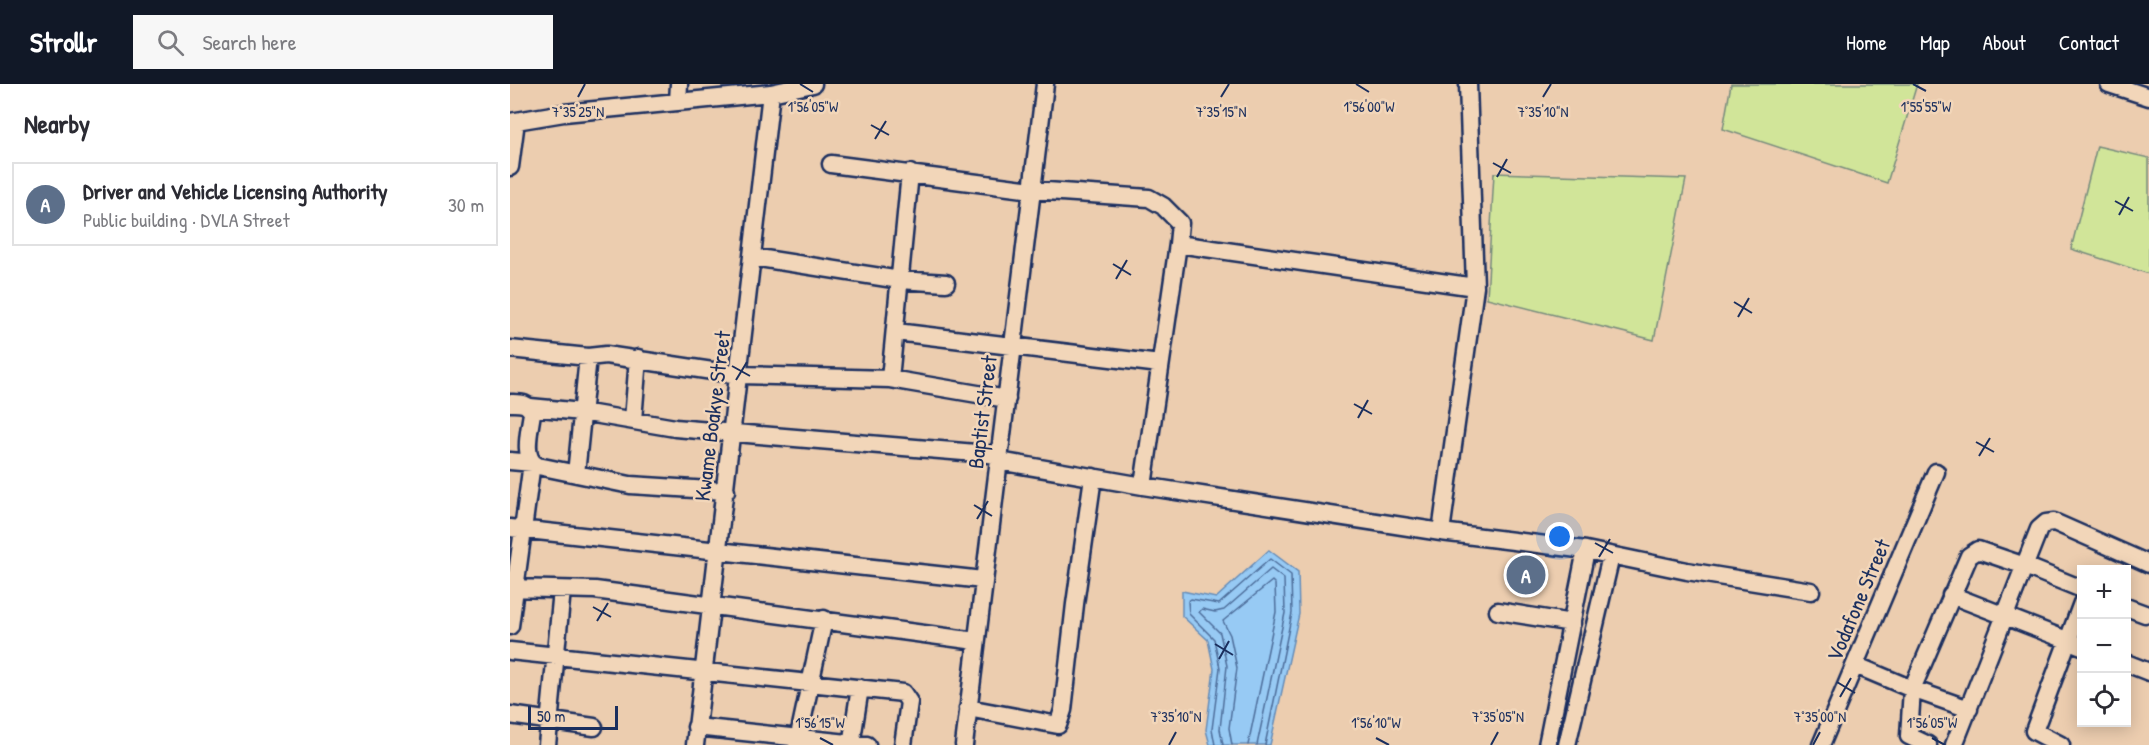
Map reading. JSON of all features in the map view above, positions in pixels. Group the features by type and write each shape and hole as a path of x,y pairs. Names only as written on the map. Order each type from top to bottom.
{"street":[{"path":"678,102 679,84"},
{"path":"510,167 513,122 564,113 771,93 813,84"},
{"name":"Baptist Street","path":"964,745 1045,84"},
{"path":"1442,532 1475,287 1468,84"},
{"path":"2109,84 2149,97"},
{"name":"Kwame Boakye Street","path":"695,745 771,93"},
{"path":"831,164 1032,190 1149,198 1163,206 1180,223 1143,486"},
{"path":"890,379 910,173"},
{"path":"1178,244 1475,287"},
{"path":"752,257 900,280 946,283"},
{"path":"896,332 1160,364"},
{"path":"510,349 588,357 606,355 638,358 739,375 890,379 1006,399"},
{"path":"576,474 588,357"},
{"path":"633,420 638,358"},
{"path":"510,402 524,403 530,407 582,412 675,428 1000,458 1143,486 1442,532 1586,550 1687,571 1811,591"},
{"path":"510,626 516,529 532,463 528,457 532,413 530,407"},
{"path":"510,461 532,463 630,485 726,491"},
{"name":"Vodafone Street","path":"1821,745 1936,472"},
{"path":"968,708 1058,725 1064,710 1075,604 1093,477"},
{"path":"1954,745 2039,530 2046,523 2054,522 2149,564"},
{"path":"516,529 983,580"},
{"path":"1547,745 1586,550"},
{"path":"1928,745 1909,736 1912,689 1969,556 1978,550 2077,587"},
{"path":"1567,745 1611,556"},
{"path":"513,588 595,590 976,641"},
{"path":"547,745 562,590"},
{"path":"1951,596 2074,643"},
{"path":"2131,609 2145,614"},
{"path":"1498,611 1572,623"},
{"path":"797,741 824,619"},
{"path":"2061,745 2034,731 2074,643 2079,619"},
{"path":"510,651 903,693 909,702 903,745"},
{"path":"1855,665 1969,710"},
{"path":"2131,665 2149,672"},
{"path":"696,727 797,741 857,744 860,688"},
{"path":"510,715 594,727"}],"green space":[{"path":"1731,84 1917,84 1887,183 1723,129"},
{"path":"2097,146 2149,158 2149,274 2071,249"},
{"path":"1494,173 1686,179 1654,340 1487,298"}],"water":[{"path":"1269,550 1298,572 1299,614 1270,745 1210,745 1206,730 1214,669 1208,640 1182,616 1182,591 1216,598"}],"place":[{"name":"Driver and Vehicle Licensing Authority","path":"1526,575"}]}
